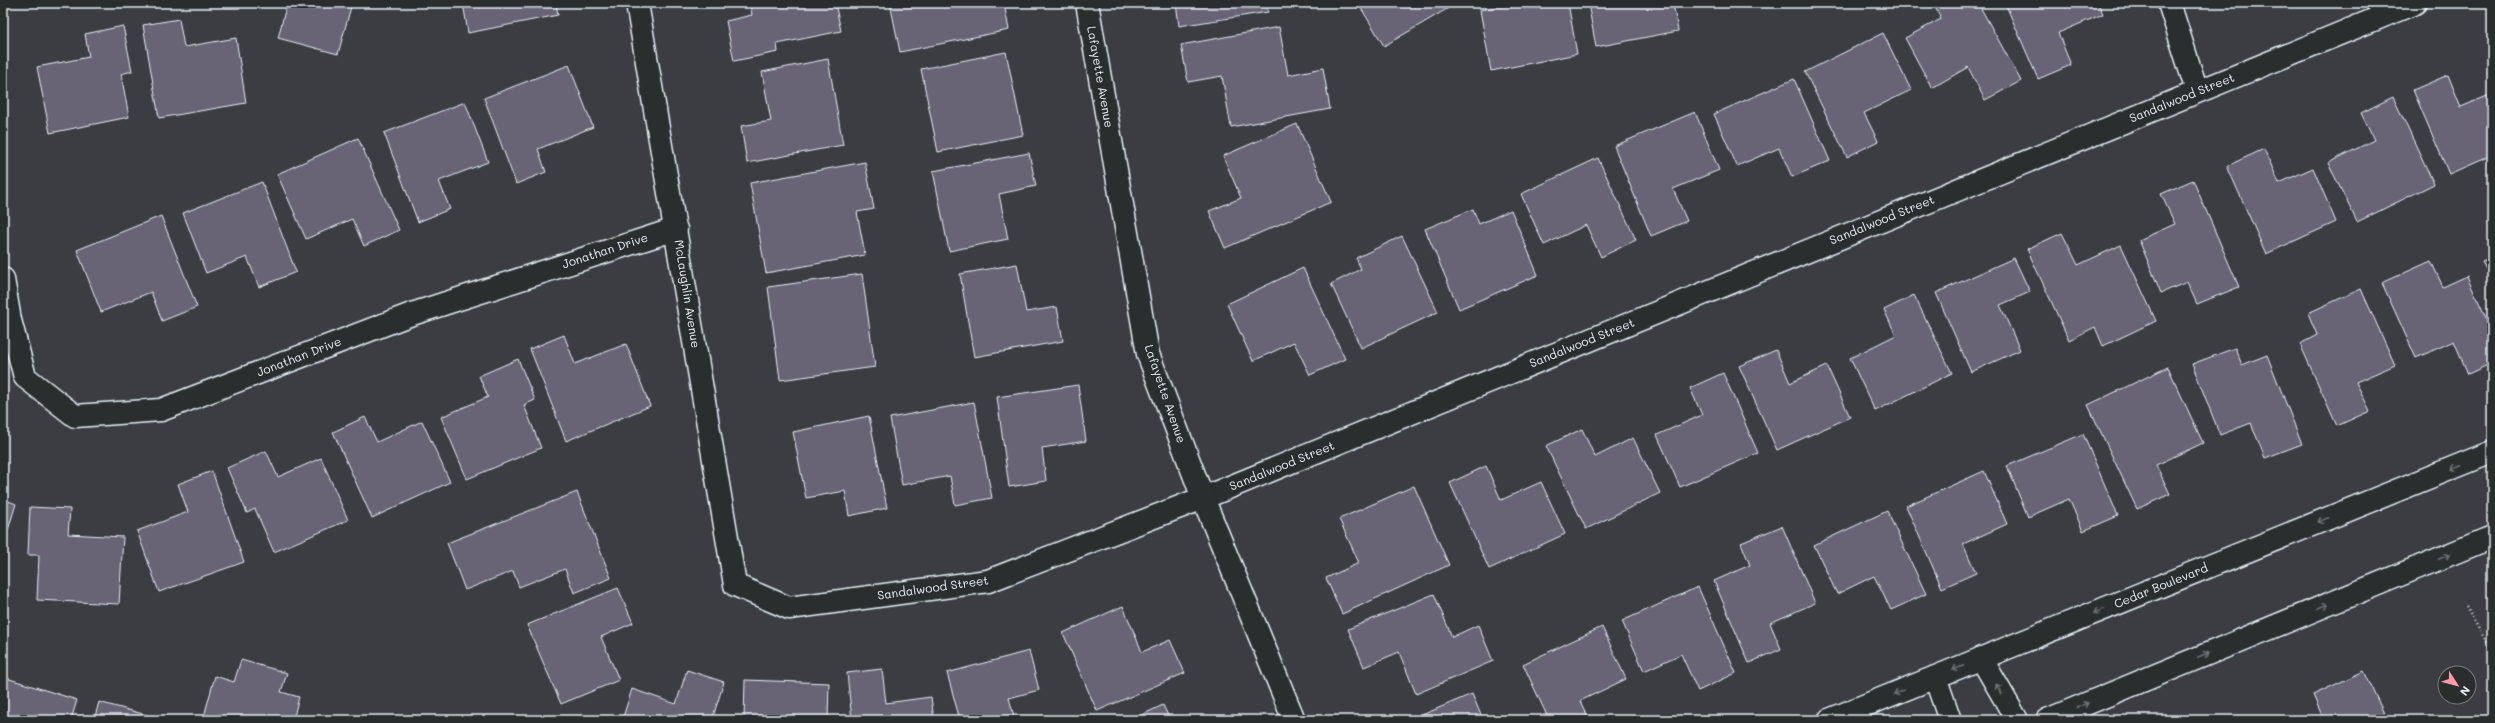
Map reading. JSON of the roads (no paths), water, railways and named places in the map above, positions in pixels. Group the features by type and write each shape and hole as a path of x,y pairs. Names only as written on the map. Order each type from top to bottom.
{"street":[{"name":"McLaughlin Avenue","path":"637,3 735,585"},
{"name":"Lafayette Avenue","path":"1087,3 1148,354 1203,498 1294,720"},
{"path":"2170,3 2197,91"},
{"name":"Sandalwood Street","path":"735,585 789,608 988,581 1203,498 2415,3"},
{"name":"Jonathan Drive","path":"3,279 10,320 25,377 75,416 161,410 409,316 676,229"},
{"name":"Cedar Boulevard","path":"1829,720 2492,452"},
{"path":"2047,720 2492,538"},
{"path":"1982,658 2017,720"},
{"path":"1935,677 1950,720"}]}
